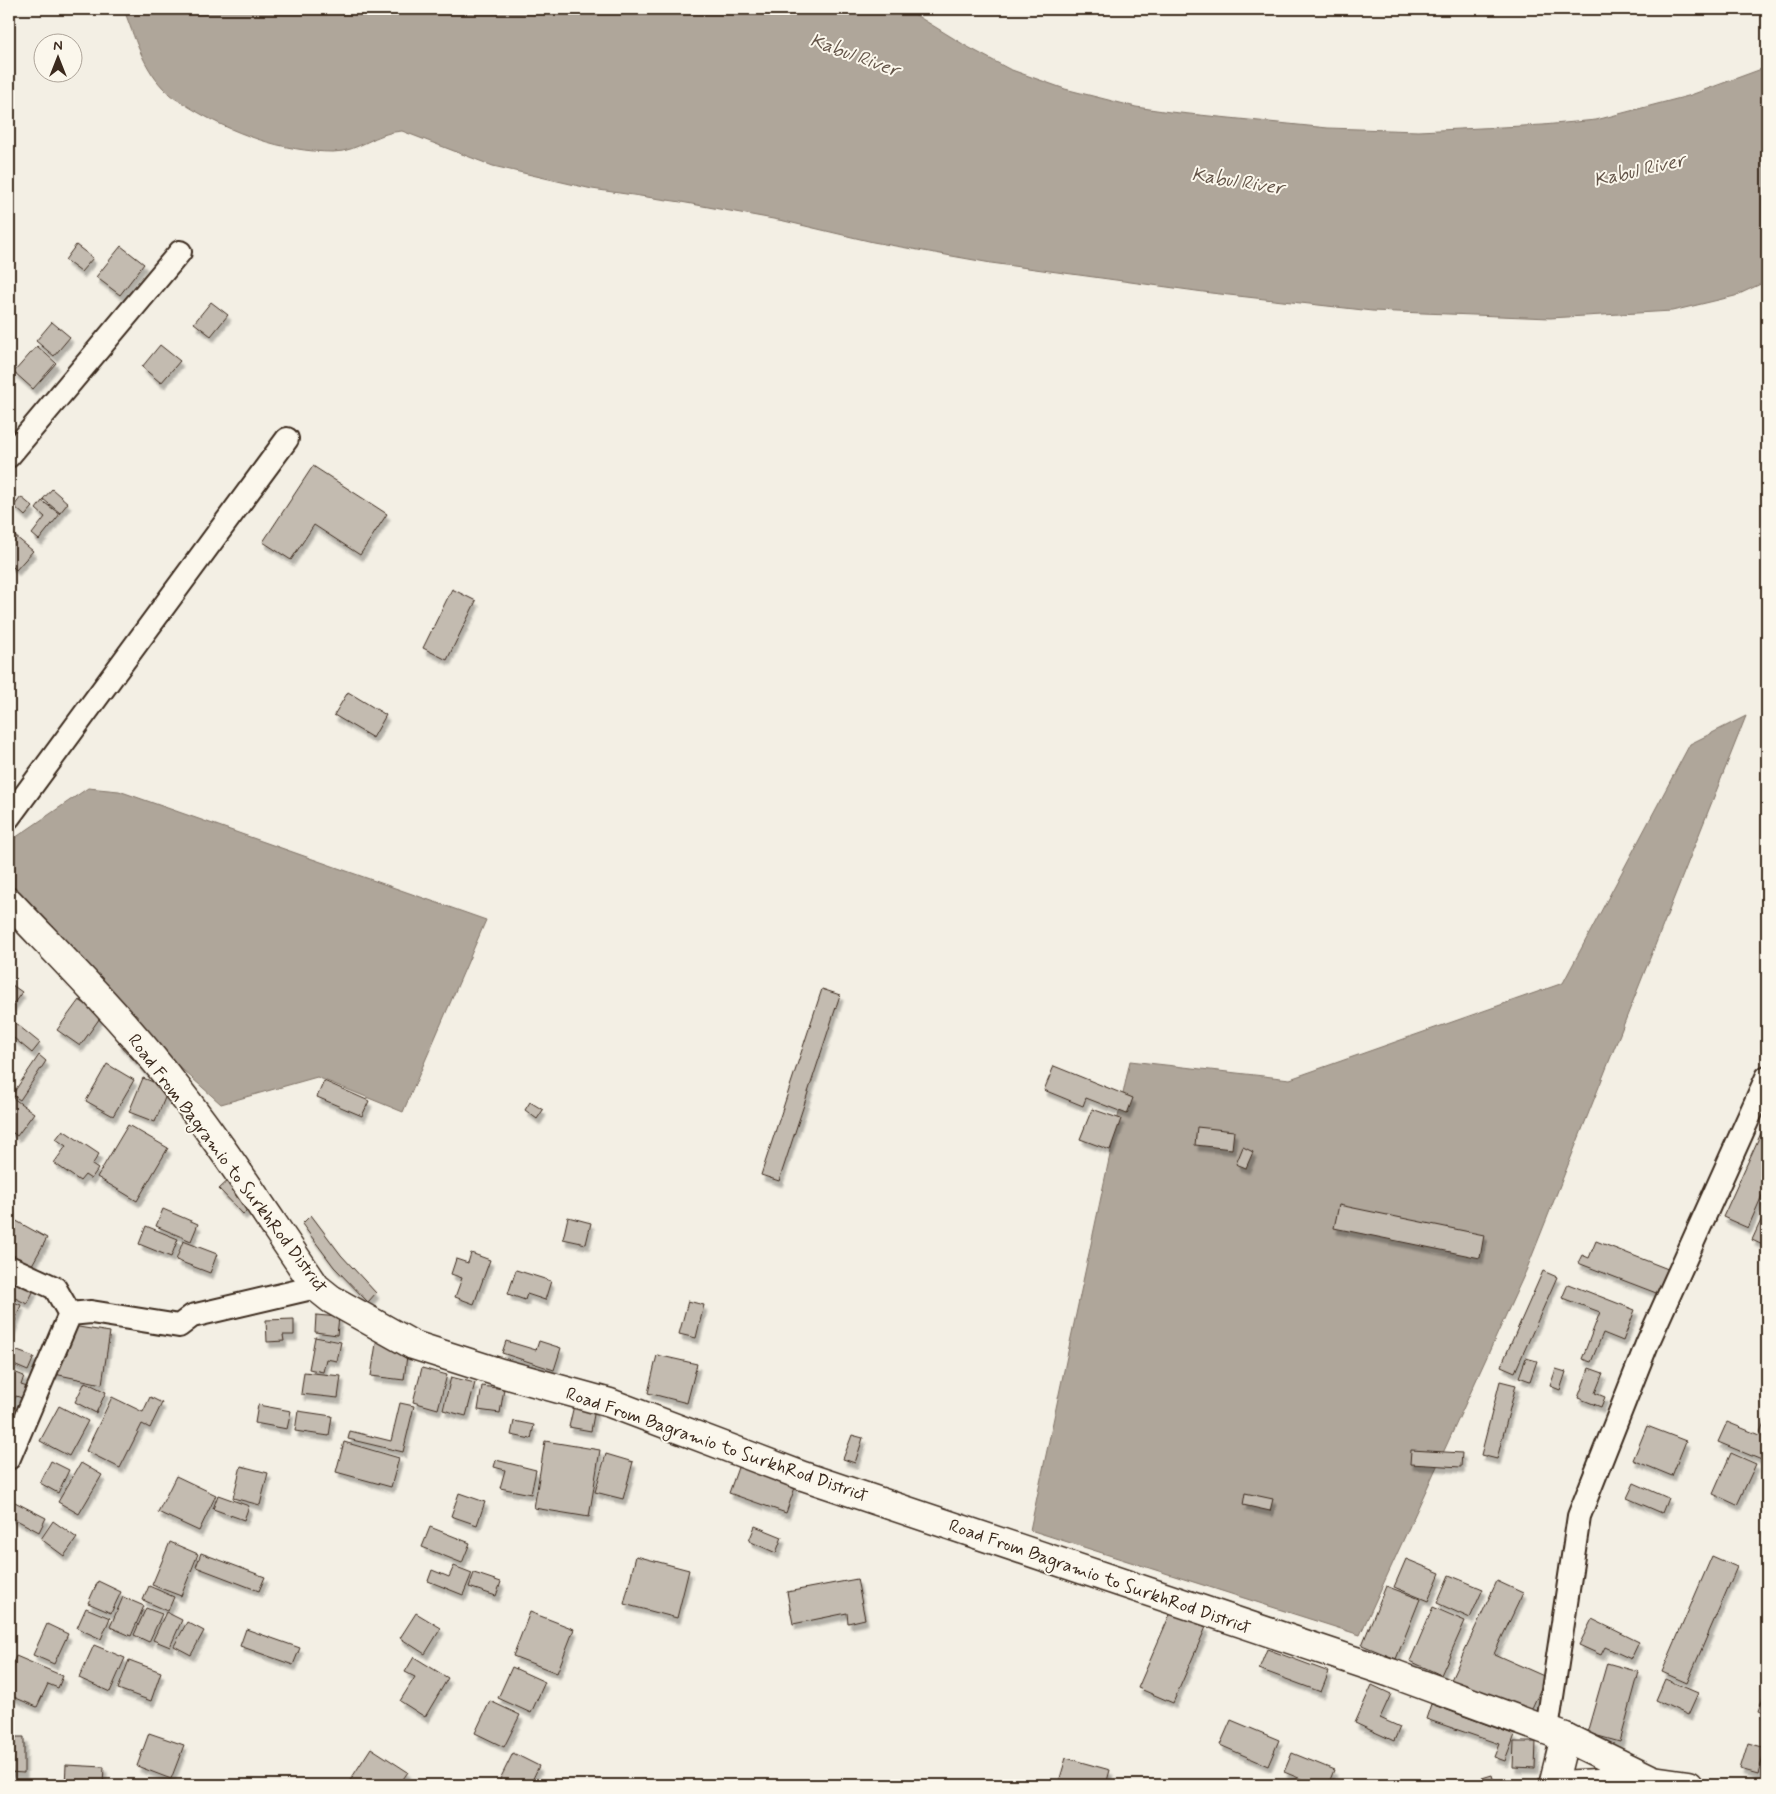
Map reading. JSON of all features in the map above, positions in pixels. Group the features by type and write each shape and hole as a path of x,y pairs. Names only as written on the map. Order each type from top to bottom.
{"main road":[{"name":"Road From Bagramio to SurkhRod District","path":"9,902 129,1030 162,1069 230,1162 316,1287 331,1300 413,1345 501,1374 610,1403 803,1476 1391,1673 1556,1733 1653,1780"},
{"path":"1553,1785 1556,1733"},
{"path":"1560,1785 1653,1780 1688,1785"}],"street":[{"path":"9,456 180,252"},
{"path":"9,816 287,439"},
{"path":"1556,1733 1579,1516 1648,1344 1767,1077"},
{"path":"9,1268 55,1288 70,1314"},
{"path":"70,1314 91,1312 179,1326 192,1316 316,1287"},
{"path":"9,1458 70,1314"}],"water":[{"name":"Kabul River","path":"125,9 906,9 966,46 1009,69 1065,89 1136,107 1328,128 1418,131 1543,125 1596,120 1688,96 1767,67 1767,281 1735,296 1672,311 1550,318 1372,311 1211,293 991,263 873,242 784,221 681,202 592,189 493,166 402,131 384,135 342,151 295,149 240,133 205,116 169,94 159,84 147,66"},
{"path":"1746,716 1526,1271 1360,1635 1030,1530 1130,1061 1290,1079 1563,983 1690,744"},
{"path":"88,788 119,791 486,920 403,1112 317,1077 221,1104 145,1036 9,887 9,842"}],"building":[{"path":"76,245 93,258 81,272 65,260"},
{"path":"121,246 144,264 120,295 96,277"},
{"path":"211,302 228,315 211,336 194,323"},
{"path":"52,322 70,337 54,356 36,341"},
{"path":"160,345 180,361 161,383 142,367"},
{"path":"37,346 56,363 33,389 14,372"},
{"path":"313,466 387,514 360,555 314,525 291,560 263,542"},
{"path":"52,489 68,503 60,513 43,499"},
{"path":"21,497 33,507 25,516 14,506"},
{"path":"42,501 60,514 39,540 32,534 45,517 36,509"},
{"path":"9,531 33,551 16,570 9,563"},
{"path":"452,589 476,601 447,660 423,648"},
{"path":"348,692 386,715 373,738 334,715"},
{"path":"12,985 22,992 9,1010 9,991"},
{"path":"822,989 840,995 779,1181 761,1175"},
{"path":"79,1000 102,1015 80,1046 57,1030"},
{"path":"9,1018 40,1043 32,1053 9,1034"},
{"path":"126,1036 152,1064 144,1071 118,1043"},
{"path":"39,1055 46,1061 20,1100 12,1095"},
{"path":"107,1064 134,1080 113,1116 86,1101"},
{"path":"1054,1066 1133,1098 1127,1114 1086,1098 1083,1106 1044,1090"},
{"path":"143,1078 169,1088 155,1122 129,1112"},
{"path":"324,1081 369,1101 362,1116 317,1097"},
{"path":"10,1096 34,1113 17,1136 9,1130"},
{"path":"530,1102 543,1110 537,1119 525,1110"},
{"path":"1092,1109 1121,1119 1110,1150 1080,1139"},
{"path":"1767,1120 1767,1184 1748,1228 1723,1217"},
{"path":"128,1125 168,1148 137,1201 97,1177"},
{"path":"1197,1127 1234,1131 1232,1149 1195,1145"},
{"path":"63,1130 99,1154 92,1165 98,1169 91,1179 85,1175 80,1181 54,1163 66,1146 56,1139"},
{"path":"1243,1147 1253,1152 1246,1168 1236,1164"},
{"path":"233,1176 256,1202 243,1214 219,1189"},
{"path":"1339,1205 1484,1235 1480,1258 1334,1228"},
{"path":"1767,1207 1767,1247 1752,1240"},
{"path":"163,1209 198,1224 191,1241 156,1226"},
{"path":"311,1215 341,1255 376,1293 368,1302 334,1267 302,1224"},
{"path":"568,1217 591,1223 586,1244 563,1239"},
{"path":"11,1218 47,1238 28,1272 9,1261 9,1222"},
{"path":"146,1226 178,1239 171,1257 139,1244"},
{"path":"183,1241 217,1254 210,1273 176,1260"},
{"path":"1596,1241 1673,1271 1664,1296 1578,1263 1582,1255 1589,1258"},
{"path":"471,1253 490,1260 474,1304 455,1297 462,1278 451,1274 456,1259 468,1263"},
{"path":"516,1270 551,1281 545,1300 527,1294 525,1300 508,1294"},
{"path":"1543,1271 1557,1277 1515,1372 1501,1366"},
{"path":"14,1281 34,1290 27,1304 9,1295"},
{"path":"1568,1284 1635,1310 1623,1341 1603,1333 1591,1362 1582,1359 1600,1312 1562,1298"},
{"path":"9,1300 21,1305 9,1337"},
{"path":"688,1301 704,1305 696,1338 679,1334"},
{"path":"316,1315 339,1317 337,1335 315,1332"},
{"path":"294,1319 294,1335 283,1335 284,1341 267,1342 266,1320"},
{"path":"66,1325 110,1332 102,1384 45,1372"},
{"path":"315,1337 341,1342 337,1361 326,1359 323,1372 309,1369"},
{"path":"377,1337 408,1347 404,1380 371,1376"},
{"path":"506,1341 536,1350 539,1341 561,1348 554,1370 502,1353"},
{"path":"9,1348 34,1357 28,1371 9,1363"},
{"path":"657,1355 697,1364 687,1403 648,1393"},
{"path":"1526,1358 1537,1361 1530,1381 1519,1377"},
{"path":"422,1368 447,1375 438,1409 413,1402"},
{"path":"1589,1368 1603,1373 1595,1393 1605,1397 1601,1407 1578,1398"},
{"path":"1556,1369 1566,1372 1560,1390 1550,1386"},
{"path":"9,1370 24,1376 21,1385 27,1387 22,1398 16,1396 9,1412"},
{"path":"304,1372 341,1376 338,1398 301,1394"},
{"path":"451,1377 475,1383 466,1416 443,1410"},
{"path":"1500,1381 1516,1385 1497,1459 1481,1455"},
{"path":"85,1382 106,1392 96,1413 75,1402"},
{"path":"482,1386 504,1389 500,1413 478,1410"},
{"path":"112,1397 143,1412 150,1397 162,1403 150,1428 142,1424 120,1468 86,1451"},
{"path":"400,1403 414,1406 403,1452 348,1439 350,1431 391,1441"},
{"path":"258,1405 291,1411 287,1429 255,1423"},
{"path":"574,1405 595,1409 591,1431 569,1427"},
{"path":"59,1406 88,1421 69,1456 40,1441"},
{"path":"298,1411 332,1416 329,1436 295,1431"},
{"path":"1767,1415 1767,1455 1764,1461 1718,1442 1727,1422 1759,1435"},
{"path":"514,1421 534,1425 531,1439 511,1435"},
{"path":"1647,1426 1686,1441 1672,1476 1633,1460"},
{"path":"852,1435 863,1438 855,1463 843,1459"},
{"path":"545,1441 600,1450 589,1517 534,1508"},
{"path":"344,1442 399,1458 391,1487 336,1472"},
{"path":"1411,1450 1462,1453 1461,1467 1410,1464"},
{"path":"1731,1453 1756,1464 1737,1505 1713,1494"},
{"path":"606,1454 633,1462 623,1499 595,1492"},
{"path":"741,1459 798,1479 786,1513 729,1493"},
{"path":"496,1460 536,1470 531,1494 500,1488 505,1470 494,1467"},
{"path":"51,1461 69,1470 58,1493 40,1483"},
{"path":"81,1463 102,1475 79,1514 58,1502"},
{"path":"241,1466 268,1473 260,1505 233,1498"},
{"path":"176,1476 216,1495 199,1531 158,1512"},
{"path":"1634,1483 1668,1498 1662,1513 1627,1498"},
{"path":"459,1493 485,1502 477,1525 451,1516"},
{"path":"1245,1493 1273,1499 1270,1511 1243,1505"},
{"path":"218,1495 249,1506 244,1520 213,1509"},
{"path":"9,1499 46,1518 39,1532 9,1516"},
{"path":"53,1521 77,1538 64,1556 41,1539"},
{"path":"755,1526 782,1537 776,1553 749,1541"},
{"path":"430,1527 470,1543 462,1563 422,1547"},
{"path":"170,1542 198,1554 181,1596 152,1585"},
{"path":"201,1553 265,1577 259,1591 196,1567"},
{"path":"636,1556 689,1570 677,1618 624,1604"},
{"path":"1712,1556 1737,1567 1687,1683 1662,1672"},
{"path":"1406,1559 1440,1573 1428,1601 1394,1587"},
{"path":"454,1566 472,1573 463,1595 428,1581 432,1570 449,1577"},
{"path":"474,1573 501,1582 496,1596 469,1587"},
{"path":"1449,1575 1483,1589 1470,1618 1437,1603"},
{"path":"857,1579 865,1619 848,1623 847,1613 793,1624 787,1592"},
{"path":"98,1581 121,1592 111,1613 88,1603"},
{"path":"1497,1581 1523,1593 1494,1654 1546,1677 1528,1717 1450,1682"},
{"path":"149,1586 174,1597 168,1611 143,1600"},
{"path":"1386,1586 1420,1599 1396,1659 1362,1645"},
{"path":"123,1597 144,1606 131,1636 110,1627"},
{"path":"1433,1607 1465,1621 1441,1675 1410,1661"},
{"path":"86,1608 110,1618 101,1639 77,1628"},
{"path":"146,1608 162,1614 149,1642 134,1635"},
{"path":"166,1612 182,1620 170,1647 153,1640"},
{"path":"530,1612 574,1629 557,1673 513,1656"},
{"path":"1171,1612 1206,1627 1173,1703 1138,1688"},
{"path":"416,1613 441,1628 425,1654 400,1638"},
{"path":"1592,1619 1639,1642 1631,1659 1605,1647 1601,1655 1579,1645"},
{"path":"187,1622 204,1631 191,1655 174,1646"},
{"path":"47,1624 68,1634 54,1664 33,1655"},
{"path":"246,1629 300,1648 293,1665 240,1646"},
{"path":"94,1645 125,1658 110,1692 79,1678"},
{"path":"1267,1649 1329,1672 1321,1692 1259,1669"},
{"path":"16,1656 63,1676 58,1688 48,1684 37,1707 9,1695 9,1672"},
{"path":"414,1657 448,1678 425,1717 400,1701 415,1677 405,1672"},
{"path":"129,1660 161,1672 151,1701 118,1689"},
{"path":"1607,1663 1639,1672 1620,1742 1587,1733"},
{"path":"512,1667 545,1682 531,1713 498,1698"},
{"path":"1665,1679 1698,1693 1688,1715 1656,1700"},
{"path":"1372,1685 1391,1694 1380,1718 1400,1727 1394,1741 1355,1723"},
{"path":"1767,1687 1767,1715 1758,1711"},
{"path":"490,1701 520,1715 504,1747 475,1733"},
{"path":"1431,1704 1515,1735 1505,1761 1494,1757 1499,1744 1426,1719"},
{"path":"1231,1720 1279,1740 1268,1766 1220,1745"},
{"path":"149,1733 184,1745 171,1779 137,1766"},
{"path":"9,1737 24,1737 24,1773 9,1772"},
{"path":"1514,1742 1536,1742 1535,1768 1513,1767"},
{"path":"1748,1743 1766,1748 1758,1774 1740,1769"},
{"path":"371,1748 408,1772 399,1785 347,1785"},
{"path":"513,1753 539,1766 530,1785 497,1785"},
{"path":"1292,1753 1334,1770 1328,1785 1316,1785 1284,1772"},
{"path":"1066,1758 1110,1770 1106,1785 1058,1785"},
{"path":"66,1765 104,1767 103,1785 65,1785"},
{"path":"1492,1775 1495,1785 1459,1785"},
{"path":"1333,1779 1346,1785 1330,1785"}]}
